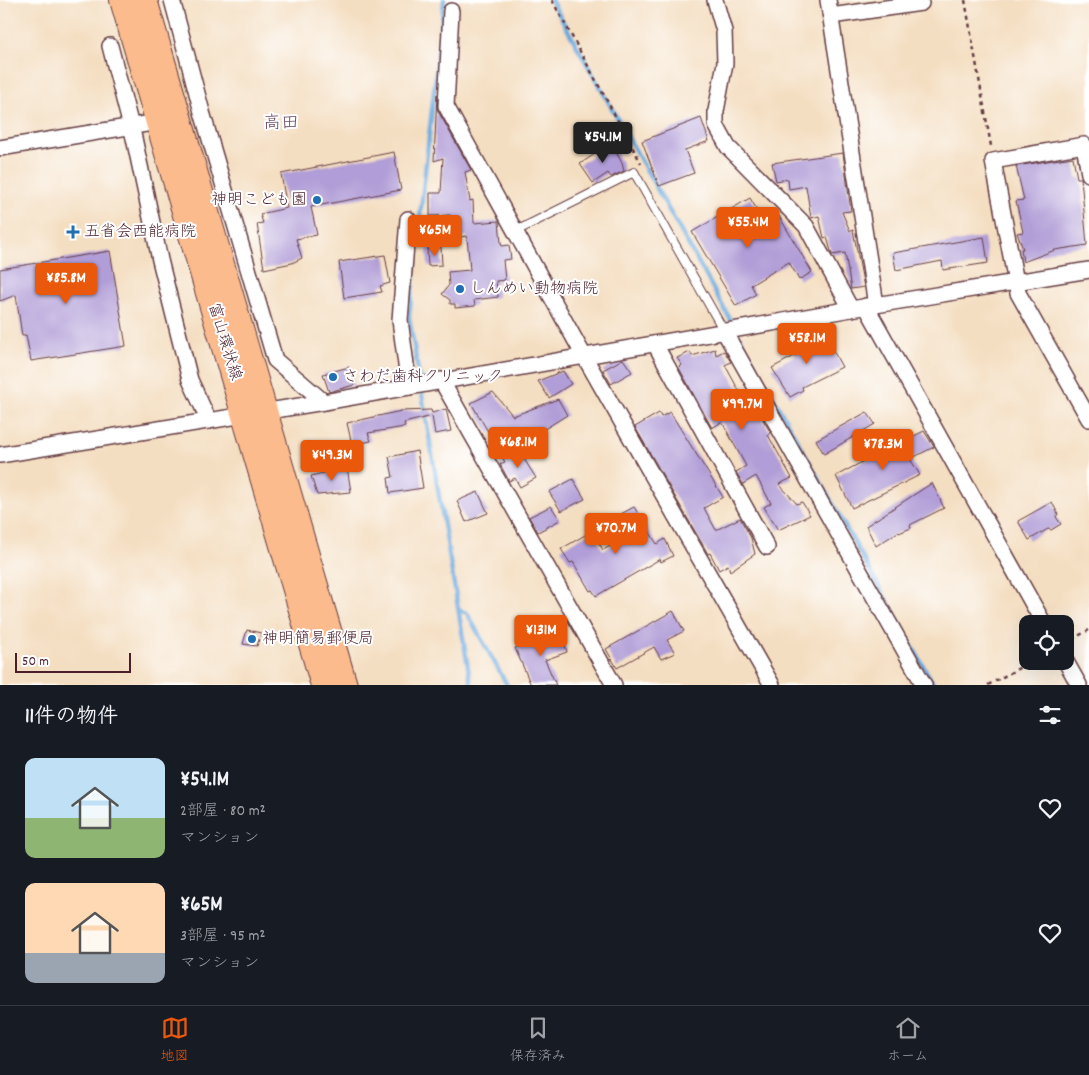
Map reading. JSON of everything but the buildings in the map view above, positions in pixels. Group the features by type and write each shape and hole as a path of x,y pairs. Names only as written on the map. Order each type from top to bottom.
{"main road":[{"name":"富山環状線","path":"122,0 168,120 254,413 323,685"},
{"name":"富山環状線","path":"145,0 168,120"},
{"name":"富山環状線","path":"254,413 345,685"}],"street":[{"path":"172,0 202,112 275,360 324,402"},
{"path":"715,0 724,31 725,63 716,111 716,125 728,147 806,226 864,307 1039,615"},
{"path":"828,0 864,307"},
{"path":"831,16 921,3"},
{"path":"451,11 446,106 584,356 772,685"},
{"path":"110,46 131,127 160,260 190,380 209,421"},
{"path":"0,148 131,127 202,112"},
{"path":"1089,174 1084,145 993,161 1018,293 1089,419"},
{"path":"408,218 400,320 410,387"},
{"path":"0,455 324,402 724,331 1089,270"},
{"path":"724,331 924,685"},
{"path":"655,344 767,547"},
{"path":"441,380 614,685"},
{"path":"1071,670 1079,685"}],"lane":[{"path":"516,231 634,172 724,331"}],"path":[{"path":"965,0 993,161"},
{"path":"1074,638 1089,630"},
{"path":"988,685 1019,668"}],"waterway":[{"path":"444,0 409,317 471,685"},
{"path":"551,0 734,326"},
{"path":"737,333 934,685"},
{"path":"459,610 467,613 507,685"}],"place":[{"name":"神明こども園","path":"317,200"},
{"name":"五省会西能病院","path":"73,232"},
{"name":"しんめい動物病院","path":"460,289"},
{"name":"さわだ歯科クリニック","path":"333,377"},
{"name":"神明簡易郵便局","path":"252,639"}],"district":[{"name":"高田","path":"281,124"}]}
